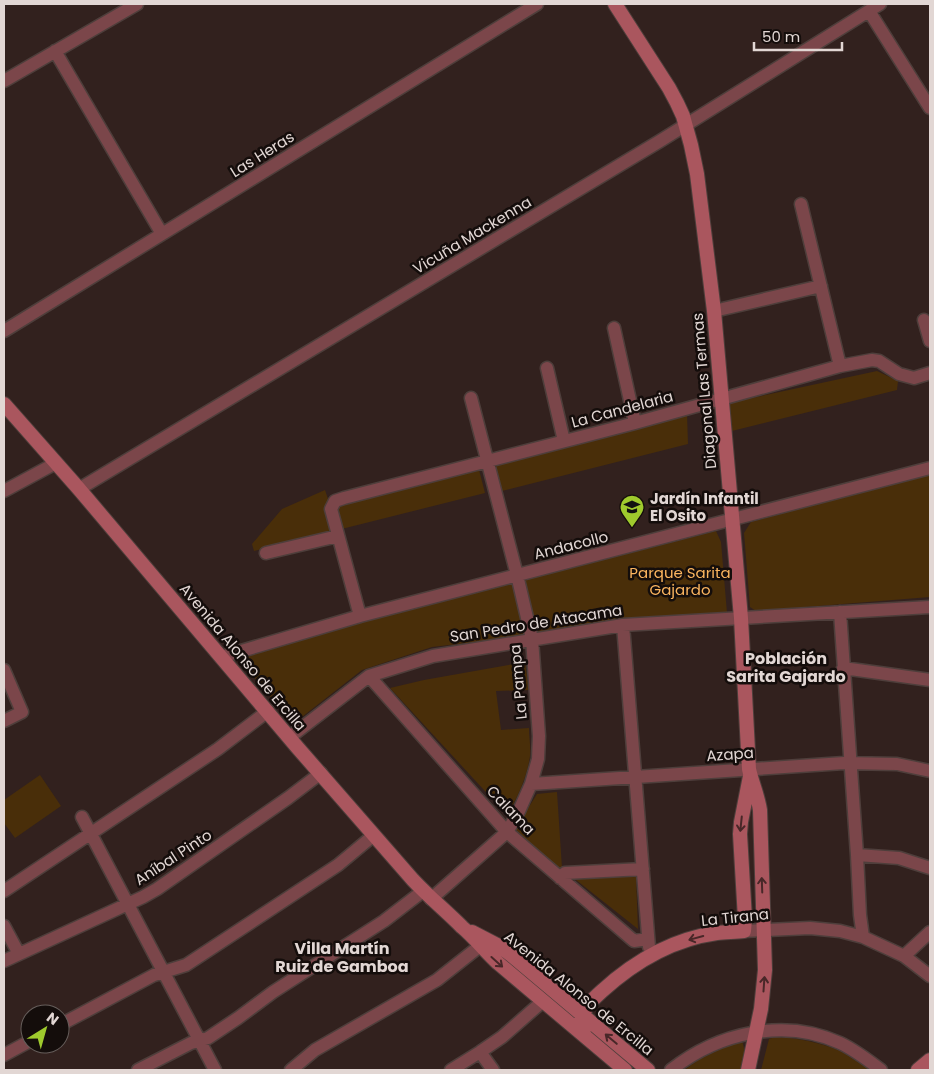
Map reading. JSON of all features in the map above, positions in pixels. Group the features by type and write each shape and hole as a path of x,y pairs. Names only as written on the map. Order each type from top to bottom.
{"main road":[{"name":"Diagonal Las Termas","path":"615,4 678,103 697,174 714,311 722,398 741,618 750,773 760,810 764,989 748,1070"},
{"name":"Avenida Alonso de Ercilla","path":"4,404 427,895 463,927 498,963 625,1070"},
{"name":"Diagonal Las Termas","path":"744,931 746,919 740,834 750,773"},
{"name":"Avenida Alonso de Ercilla","path":"463,927 499,946 511,955 648,1070"},
{"name":"La Tirana","path":"582,1015 596,996 629,968 650,955 698,937 716,933 744,931"},
{"path":"582,1015 581,1027 586,1037"},
{"path":"918,1070 930,1060"}],"street":[{"path":"4,81 136,4"},
{"name":"Las Heras","path":"4,331 537,4"},
{"name":"Vicuña Mackenna","path":"79,489 685,125 880,4"},
{"path":"869,11 930,108"},
{"path":"55,51 162,234"},
{"path":"801,204 840,366"},
{"path":"714,311 821,286"},
{"path":"924,320 930,341"},
{"path":"614,328 635,423"},
{"name":"La Candelaria","path":"338,536 331,510 335,502 344,498 635,423 840,366 880,360 899,374 914,378 930,373"},
{"path":"547,368 564,441"},
{"name":"La Pampa","path":"138,1070 191,1043 208,1038 273,992 427,895 507,832 519,811 538,759 539,736 532,639 471,398"},
{"path":"4,490 56,463"},
{"name":"Andacollo","path":"222,657 360,616 930,468"},
{"path":"266,554 338,536 360,616"},
{"name":"San Pedro de Atacama","path":"290,737 370,676 433,656 623,625 930,607"},
{"path":"840,612 863,937"},
{"path":"623,625 650,955"},
{"path":"843,668 930,680"},
{"path":"4,670 22,712 4,721"},
{"name":"Calama","path":"370,676 507,832 634,941 648,939"},
{"path":"4,890 218,749 268,711"},
{"name":"Azapa","path":"530,784 636,777 750,773 850,763 897,764 930,771"},
{"name":"Aníbal Pinto","path":"4,961 143,897 168,882 321,773"},
{"path":"82,817 215,1070"},
{"path":"70,1020 154,975 186,965 317,879 374,835"},
{"path":"857,856 899,858 930,868"},
{"path":"560,878 564,873 643,869"},
{"path":"4,926 19,954"},
{"name":"La Tirana","path":"744,931 810,928 840,931 863,937 904,956 930,976"},
{"path":"904,956 930,932"},
{"path":"291,1070 315,1050 437,980 480,946"},
{"path":"451,1070 502,1037 543,1001"},
{"path":"671,1070 691,1056 732,1038 756,1032 778,1030 793,1031 838,1042 881,1070"},
{"path":"4,1055 20,1046"},
{"path":"480,1052 493,1070"}],"green space":[{"path":"877,371 898,381 897,390 732,431 729,403"},
{"path":"687,414 688,444 502,491 495,463"},
{"path":"477,462 485,493 254,551 252,544 282,509 325,490 328,499"},
{"name":"Parque Sarita Gajardo","path":"930,473 930,597 756,611 750,607 744,533 751,522"},
{"name":"Parque Sarita Gajardo","path":"716,531 721,542 727,613 432,647 362,670 293,724 238,658 380,617"},
{"path":"525,662 529,690 496,691 501,730 529,728 530,753 527,772 507,815 390,688"},
{"path":"40,775 61,806 15,838 4,823 4,800"},
{"path":"557,792 562,868 557,868 515,829 537,794"},
{"path":"571,876 636,876 638,929"},
{"path":"775,1037 792,1038 824,1045 844,1053 870,1070 761,1070 769,1039"},
{"path":"742,1041 744,1059 742,1070 684,1070 700,1059"}],"place":[{"name":"Jardín Infantil El Osito","path":"632,528"}],"district":[{"name":"Población Sarita Gajardo","path":"786,667"},
{"name":"Villa Martín Ruiz de Gamboa","path":"342,957"}]}
